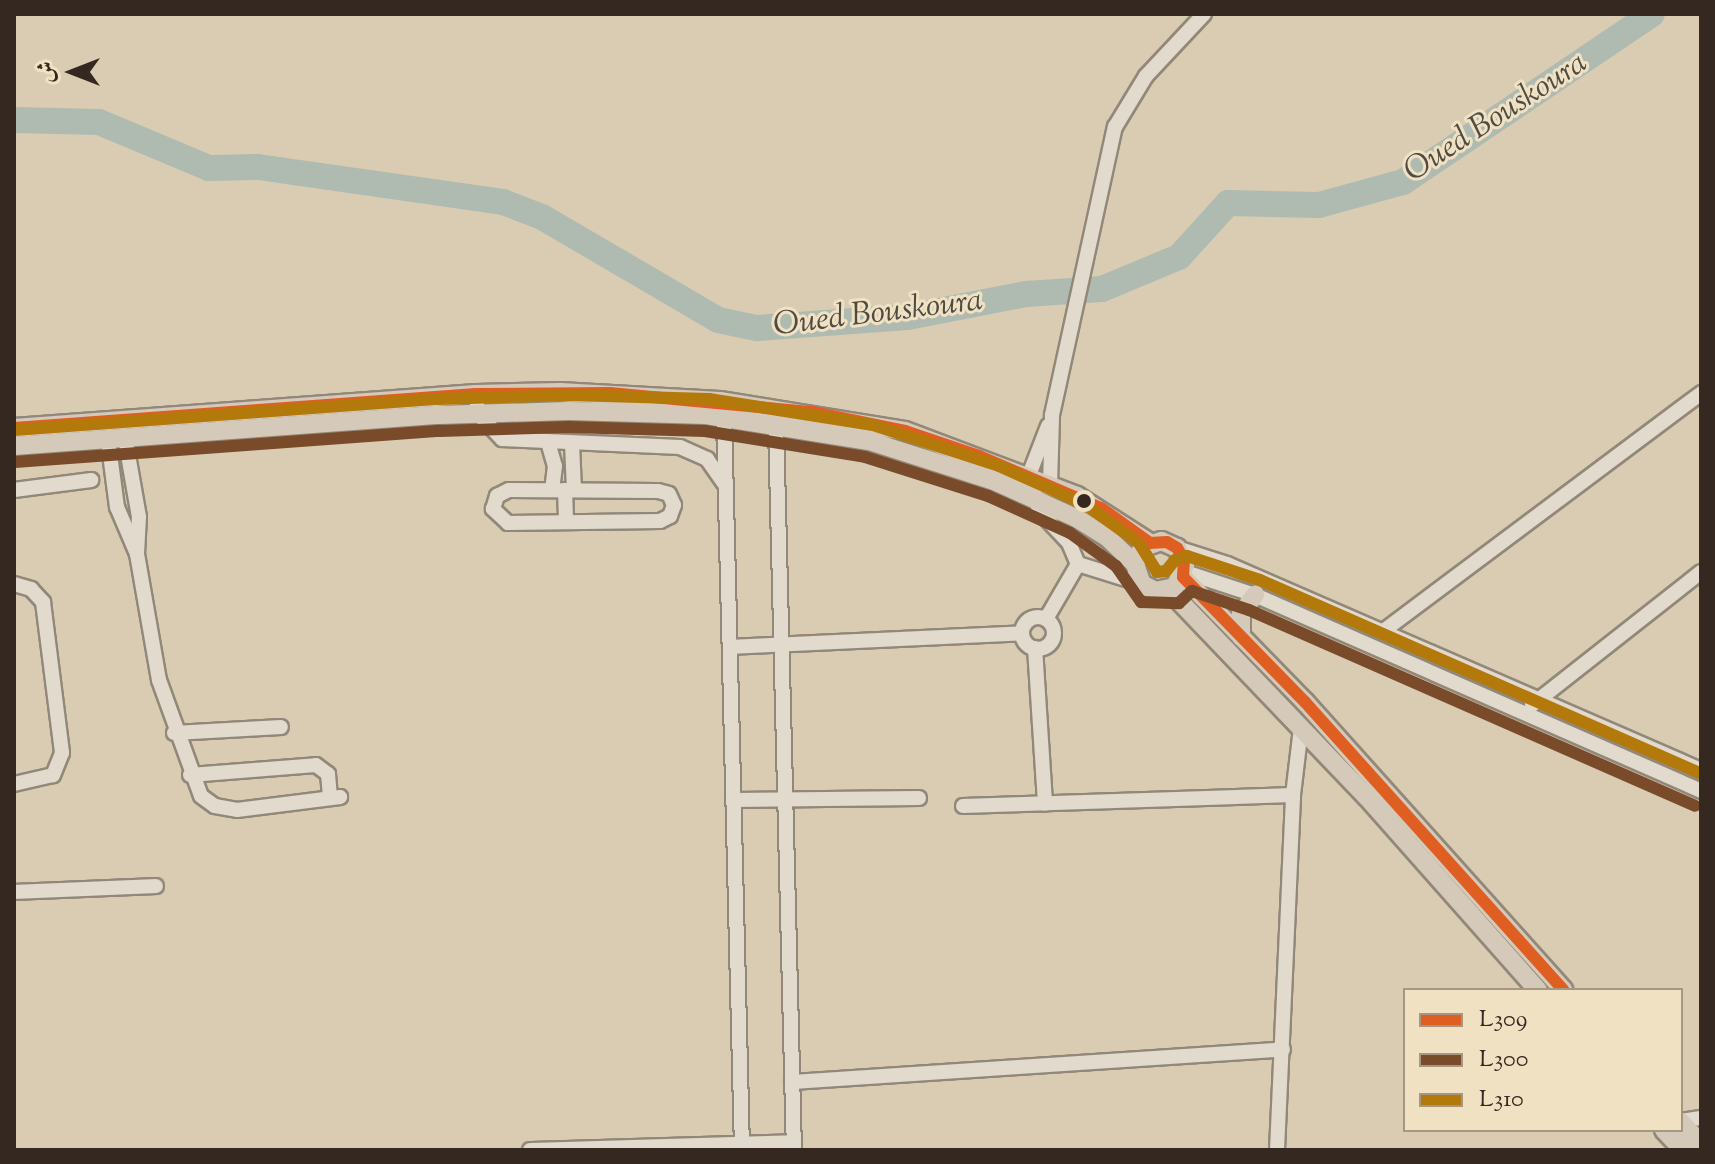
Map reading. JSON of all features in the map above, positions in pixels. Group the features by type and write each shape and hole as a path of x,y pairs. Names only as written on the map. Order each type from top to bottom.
{"main road":[{"path":"14,428 114,418 476,394 650,395 812,412 905,431 1029,475 1101,508 1150,543 1167,542 1177,548 1179,580 1301,728 1536,988"},
{"path":"14,446 478,414 569,411 724,418 904,450 1032,497 1078,519 1135,564 1142,584 1155,591 1179,580"},
{"path":"114,418 116,439"},
{"path":"1135,564 1150,543"},
{"path":"1179,580 1241,637 1561,988"},
{"path":"1241,637 1241,614 1255,595"},
{"path":"1683,1123 1701,1144"},
{"path":"1666,1132 1683,1150"}],"street":[{"path":"1050,484 1052,415 1071,310 1120,114 1146,76 1204,14"},
{"path":"1382,632 1701,393"},
{"path":"476,394 478,414 502,439 690,450 707,459 724,483"},
{"path":"1052,415 1029,475 1032,497 1078,564 1142,584"},
{"path":"724,418 742,1147"},
{"path":"776,426 794,1147"},
{"path":"116,439 117,507 137,554 159,680 190,775 207,801 229,810 335,797 328,774 316,765 190,775"},
{"path":"548,442 564,490"},
{"path":"566,522 564,490 572,443"},
{"path":"14,490 91,480"},
{"path":"564,490 664,491 673,499 673,511 660,521 508,523 493,509 502,491 564,490"},
{"path":"1177,548 1382,632 1701,770"},
{"path":"1046,619 1078,564"},
{"path":"1524,715 1537,698 1701,572"},
{"path":"1179,580 1255,595 1701,791"},
{"path":"14,584 31,589 43,602 62,753 53,775 14,784"},
{"path":"1022,633 1030,619 1046,619"},
{"path":"1035,648 1053,638 1046,619"},
{"path":"730,647 1022,633"},
{"path":"1022,633 1035,648 1045,804"},
{"path":"174,733 281,727"},
{"path":"1277,1150 1293,795 1301,728"},
{"path":"963,806 1293,795"},
{"path":"733,800 919,798"},
{"path":"14,892 156,886"},
{"path":"792,1082 1283,1049"},
{"path":"530,1150 742,1147 809,1150"}],"waterway":[{"name":"Oued Bouskoura","path":"14,120 99,122 209,168 258,167 503,202 542,217 718,320 757,328 908,317 1026,294 1102,289 1179,257 1228,203 1319,205 1403,182 1652,14"}],"transit line":[{"name":"L309","path":"14,428 476,394 610,393 812,412 905,431 979,456 1101,508 1150,543 1167,542 1177,548 1184,559 1183,577 1305,702 1561,988"},
{"name":"L310","path":"14,430 438,399 569,395 709,399 873,425 999,466 1086,505 1139,543 1157,572 1166,571 1175,560 1187,556 1260,580 1701,774"},
{"name":"L300","path":"15,462 440,431 569,427 705,431 865,457 988,496 1070,533 1116,566 1141,602 1179,603 1192,591 1249,610 1695,806"}]}
